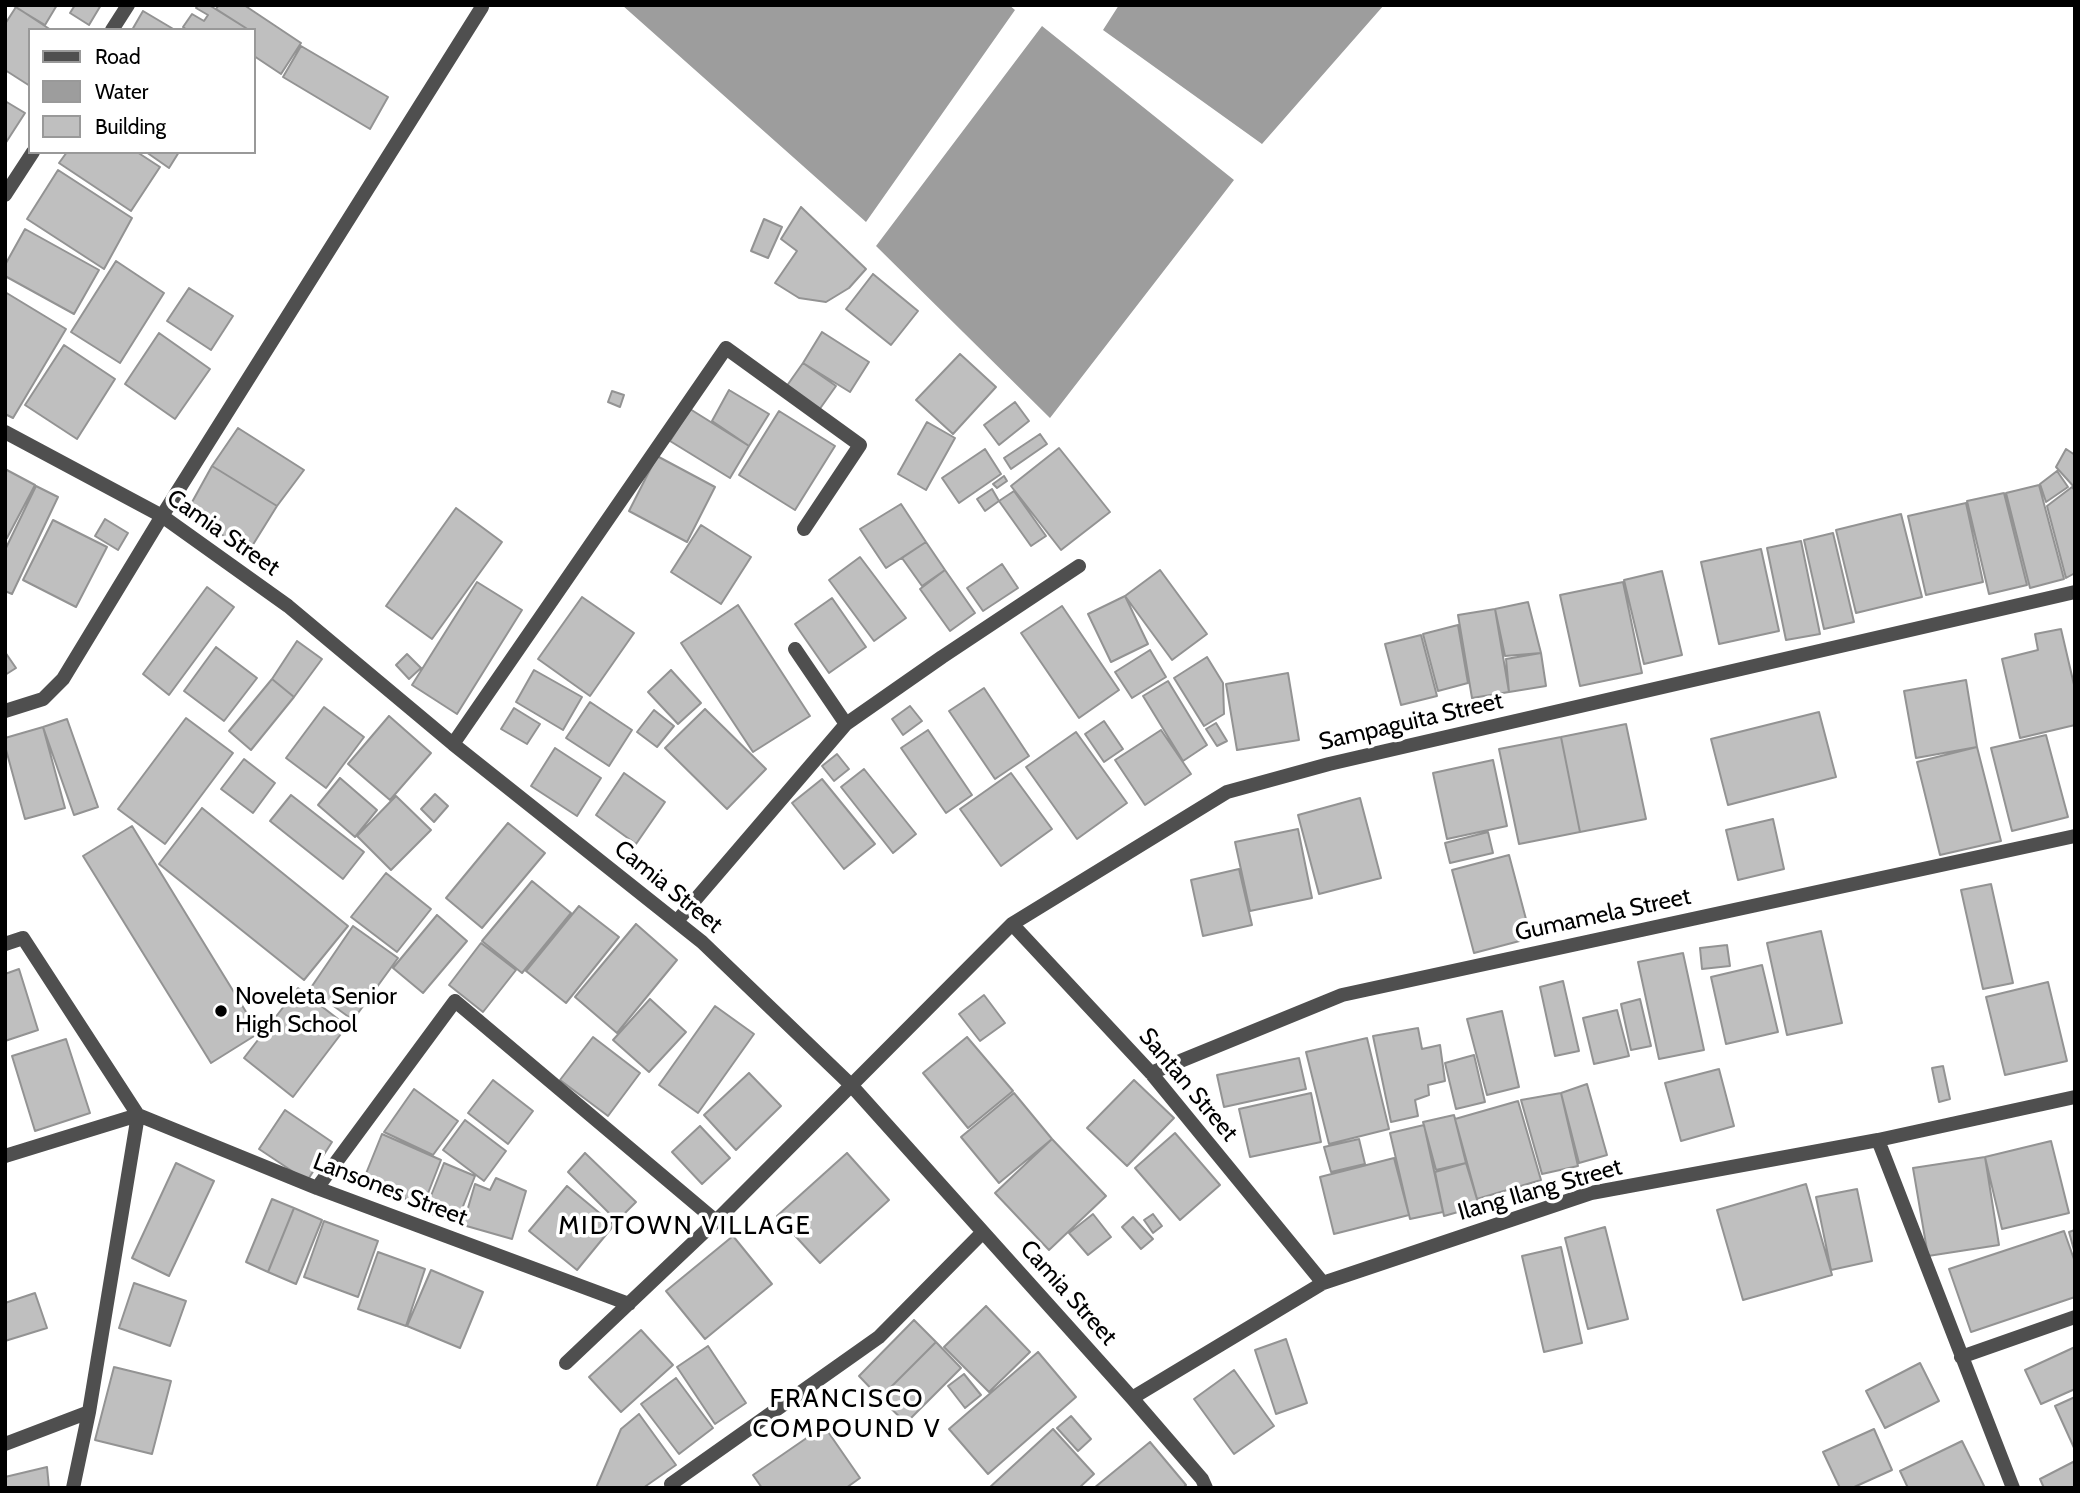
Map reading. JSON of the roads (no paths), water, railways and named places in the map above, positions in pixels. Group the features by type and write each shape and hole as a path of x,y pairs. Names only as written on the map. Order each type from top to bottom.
{"street":[{"path":"113,28 128,5"},
{"path":"5,711 43,699 63,679 162,516 482,8"},
{"path":"5,195 32,154"},
{"path":"453,744 726,348 860,445 804,529"},
{"name":"Camia Street","path":"5,432 162,516 288,606 453,744 702,942 851,1085 1132,1398 1202,1479 1206,1488"},
{"path":"677,922 846,724 1079,566"},
{"name":"Sampaguita Street","path":"566,1363 716,1221 1012,924 1227,793 1329,764 2075,592"},
{"path":"795,649 846,724"},
{"name":"Gumamela Street","path":"1151,1073 1342,995 2075,836"},
{"name":"Santan Street","path":"1012,924 1151,1073 1323,1283"},
{"path":"5,943 23,937 138,1115 89,1412 73,1488"},
{"path":"317,1188 455,1001 716,1221"},
{"name":"Ilang Ilang Street","path":"1132,1398 1323,1283 1591,1193 1878,1140 2075,1097"},
{"path":"5,1156 138,1115"},
{"name":"Lansones Street","path":"138,1115 317,1188 629,1304"},
{"path":"1878,1140 2013,1488"},
{"path":"671,1484 879,1337 982,1233"},
{"path":"1961,1357 2075,1317"},
{"path":"5,1444 89,1412"}],"water":[{"path":"622,5 1009,5 1015,10 866,222"},
{"path":"1119,5 1384,5 1262,144 1103,30"},
{"path":"1042,26 1234,180 1050,418 876,246"}],"place":[{"name":"Noveleta Senior High School","path":"221,1011"}],"district":[{"name":"MIDTOWN VILLAGE","path":"685,1226"},
{"name":"FRANCISCO COMPOUND V","path":"847,1414"}]}
